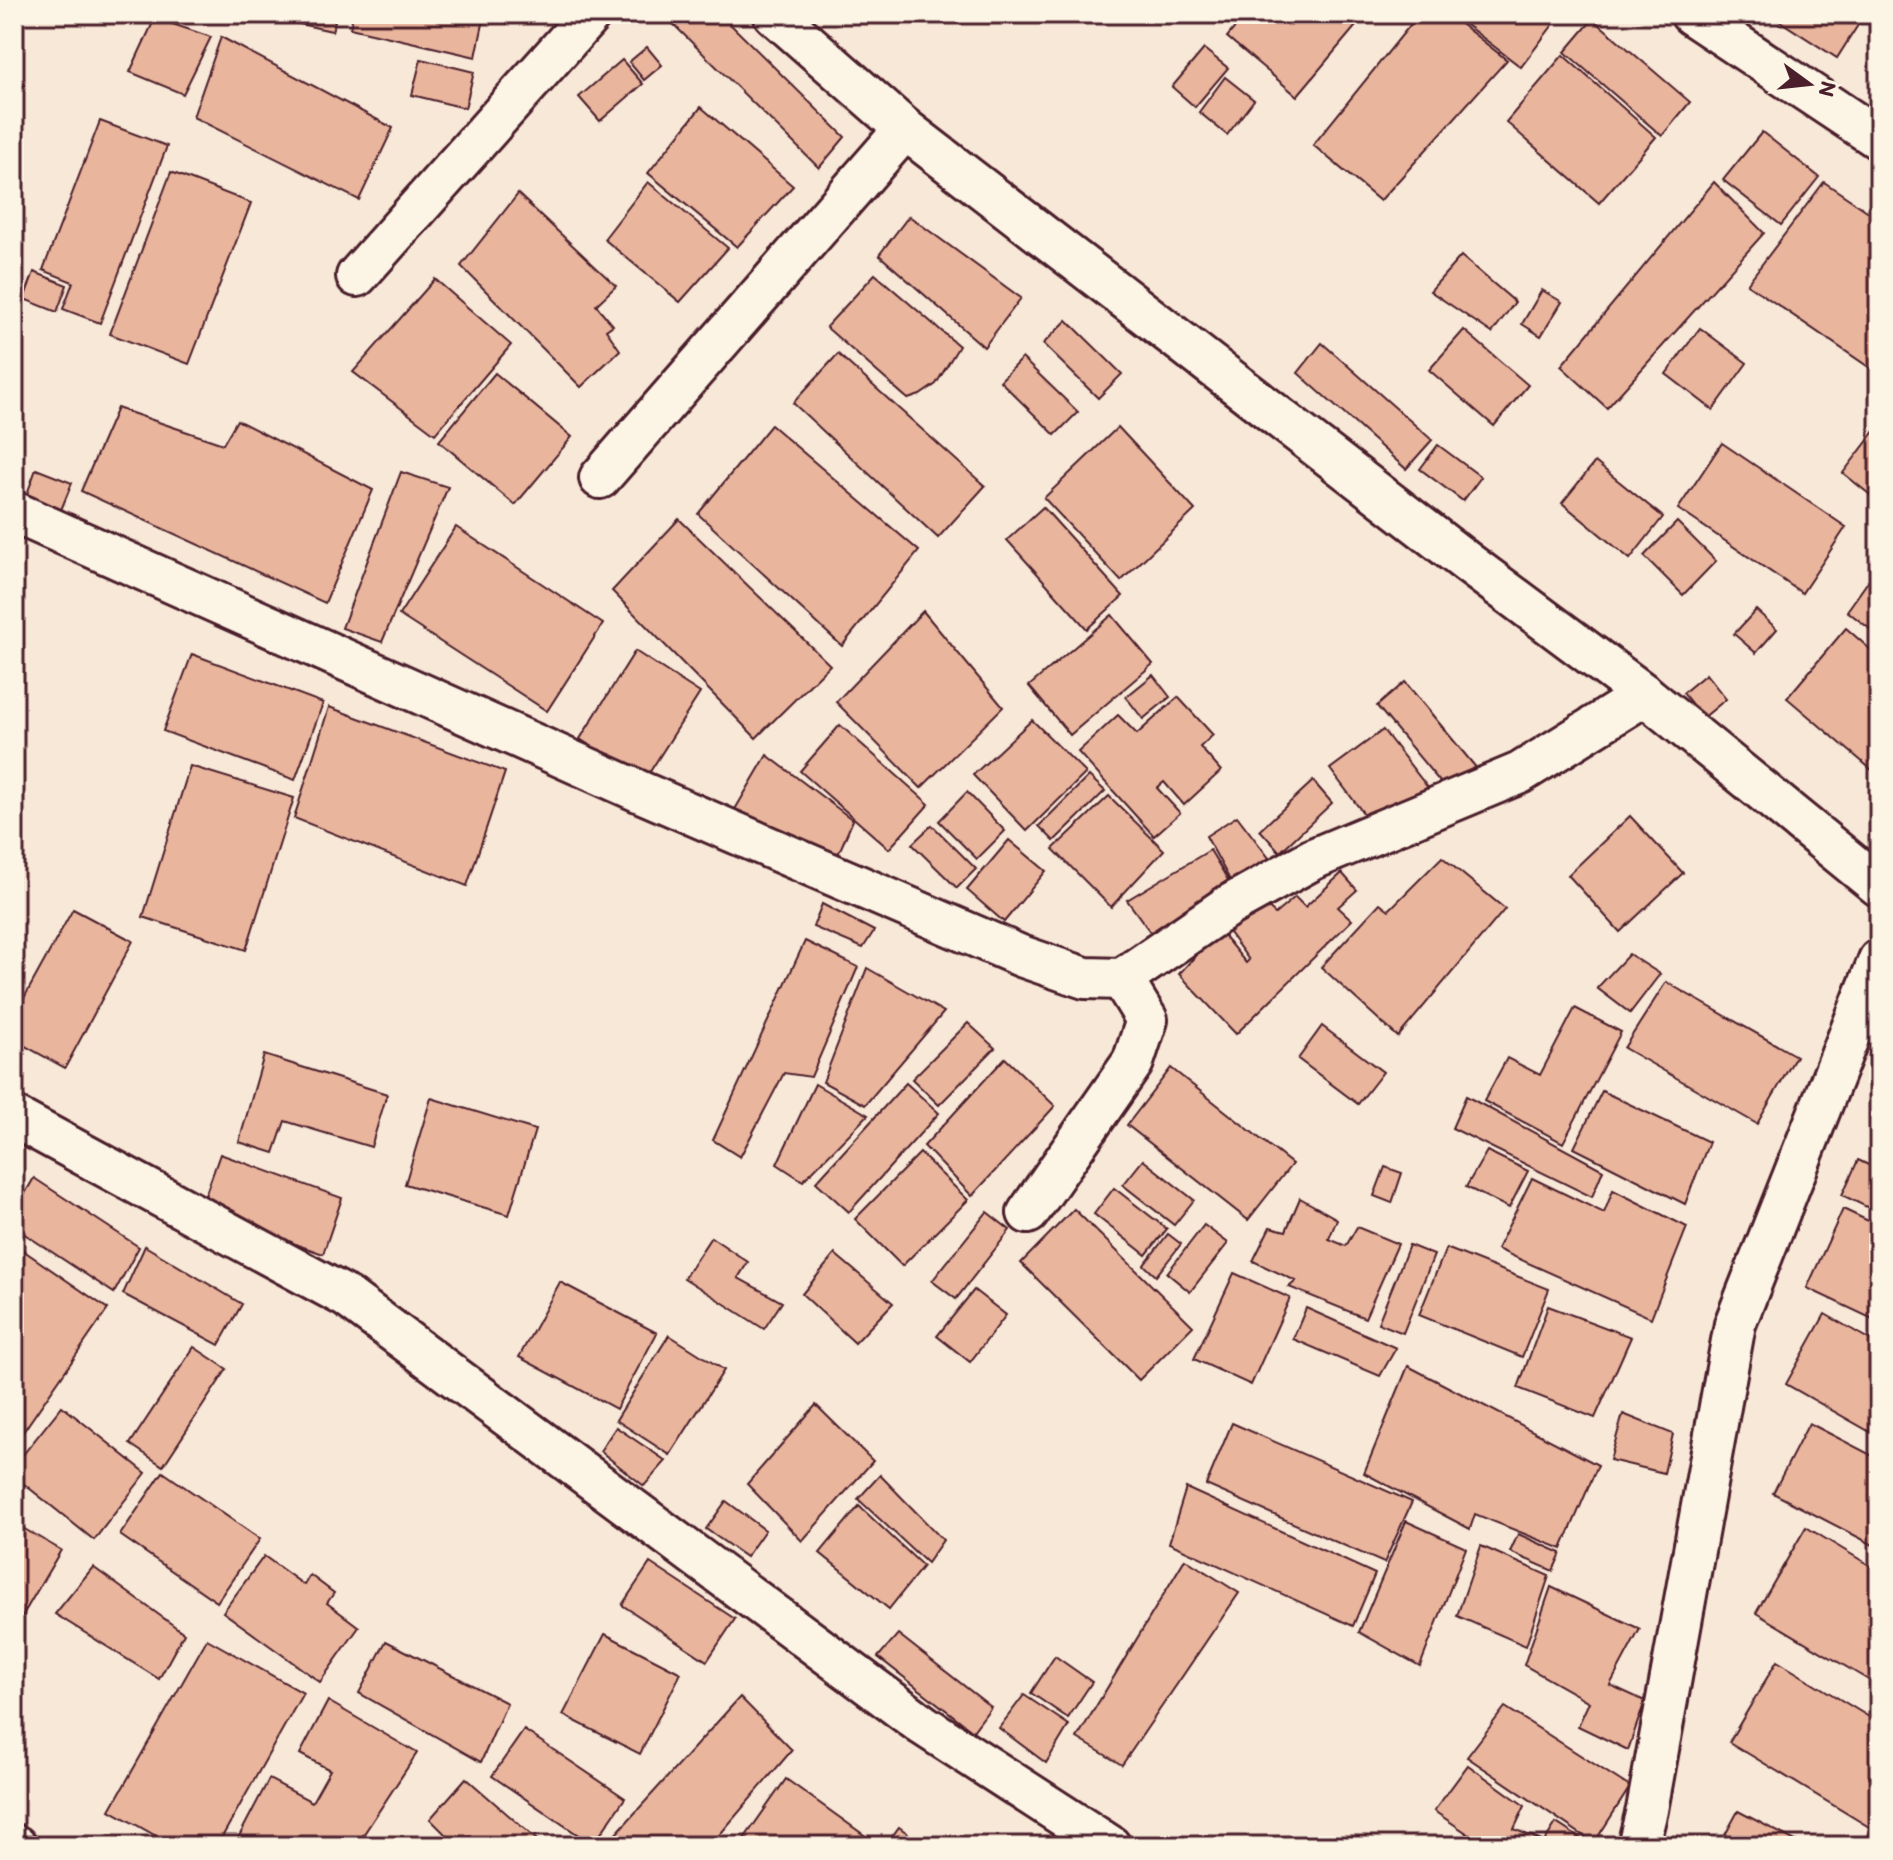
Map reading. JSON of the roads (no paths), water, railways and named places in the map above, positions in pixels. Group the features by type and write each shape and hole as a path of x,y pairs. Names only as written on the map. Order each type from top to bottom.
{"street":[{"path":"357,276 591,14"},
{"path":"774,14 905,129 1468,563 1645,695 1879,886"},
{"path":"1691,14 1879,139"},
{"path":"600,478 905,129"},
{"path":"14,512 643,793 1021,956 1085,978 1122,979 1228,906 1313,859 1520,773 1645,695"},
{"path":"1638,1846 1735,1324 1879,960"},
{"path":"1028,1213 1133,1062 1147,1020 1122,979"},
{"path":"14,1117 347,1297 923,1725 1110,1846"}]}
